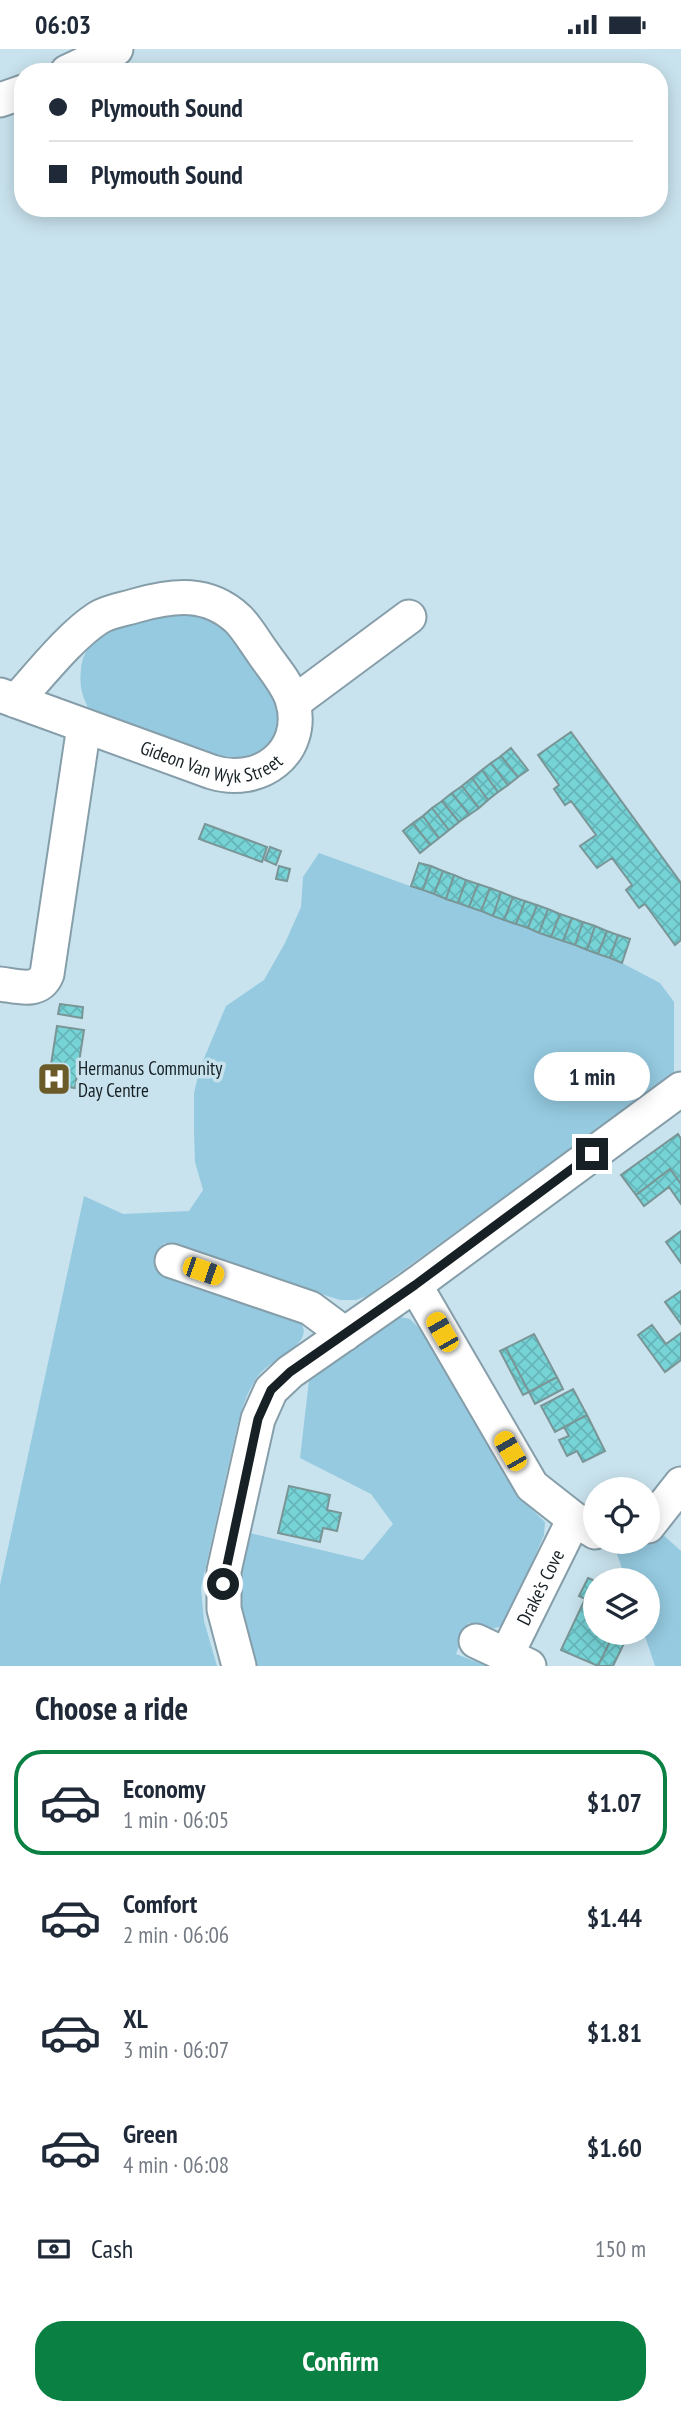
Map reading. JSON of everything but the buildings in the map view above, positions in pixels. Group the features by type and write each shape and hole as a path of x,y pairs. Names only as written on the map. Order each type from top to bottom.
{"street":[{"path":"86,63 116,49"},
{"name":"Gideon Van Wyk Street","path":"188,596 215,603 240,620 286,686 293,703 294,729 284,753 262,771 249,776 222,775 8,698 100,617 163,598 188,596"},
{"path":"293,703 409,617"},
{"path":"0,984 35,987 41,984 47,974 84,726"},
{"path":"239,1666 226,1620 223,1584 258,1419 267,1397 280,1381 681,1089"},
{"path":"172,1261 310,1308 345,1334"},
{"path":"415,1285 532,1486 583,1524"},
{"path":"660,1511 681,1484"},
{"name":"Drake’s Cove","path":"518,1661 583,1529"},
{"path":"476,1641 518,1661"}],"shaded area":[{"path":"167,613 199,616 221,625 259,673 275,698 279,717 275,735 264,750 245,760 226,760 90,711 82,691 80,675 85,655 92,644 114,629"},
{"path":"319,853 622,963 660,983 674,1002 674,1073 367,1296 356,1300 340,1300 164,1243 156,1270 287,1311 299,1321 304,1330 302,1338 295,1346 258,1376 248,1394 237,1427 201,1588 204,1621 217,1666 0,1666 0,1585 84,1196 123,1214 189,1211 203,1190 195,1162 194,1131 194,1093 200,1068 226,1006 264,980 285,943 301,907 303,877"},
{"path":"400,1317 410,1319 426,1335 518,1496 545,1522 544,1535 506,1623 492,1628 468,1623 456,1654 487,1666 256,1666 240,1604 240,1571 250,1533 363,1560 393,1524 371,1494 300,1458 309,1380"},
{"path":"660,1534 681,1551 681,1666 655,1666 648,1645 660,1645 660,1568 622,1568 617,1554 660,1554"}],"place":[{"name":"Hermanus Community Day Centre","path":"54,1079"}],"route":[{"path":"223,1584 258,1419 271,1390 290,1372 415,1285 592,1154"}]}
